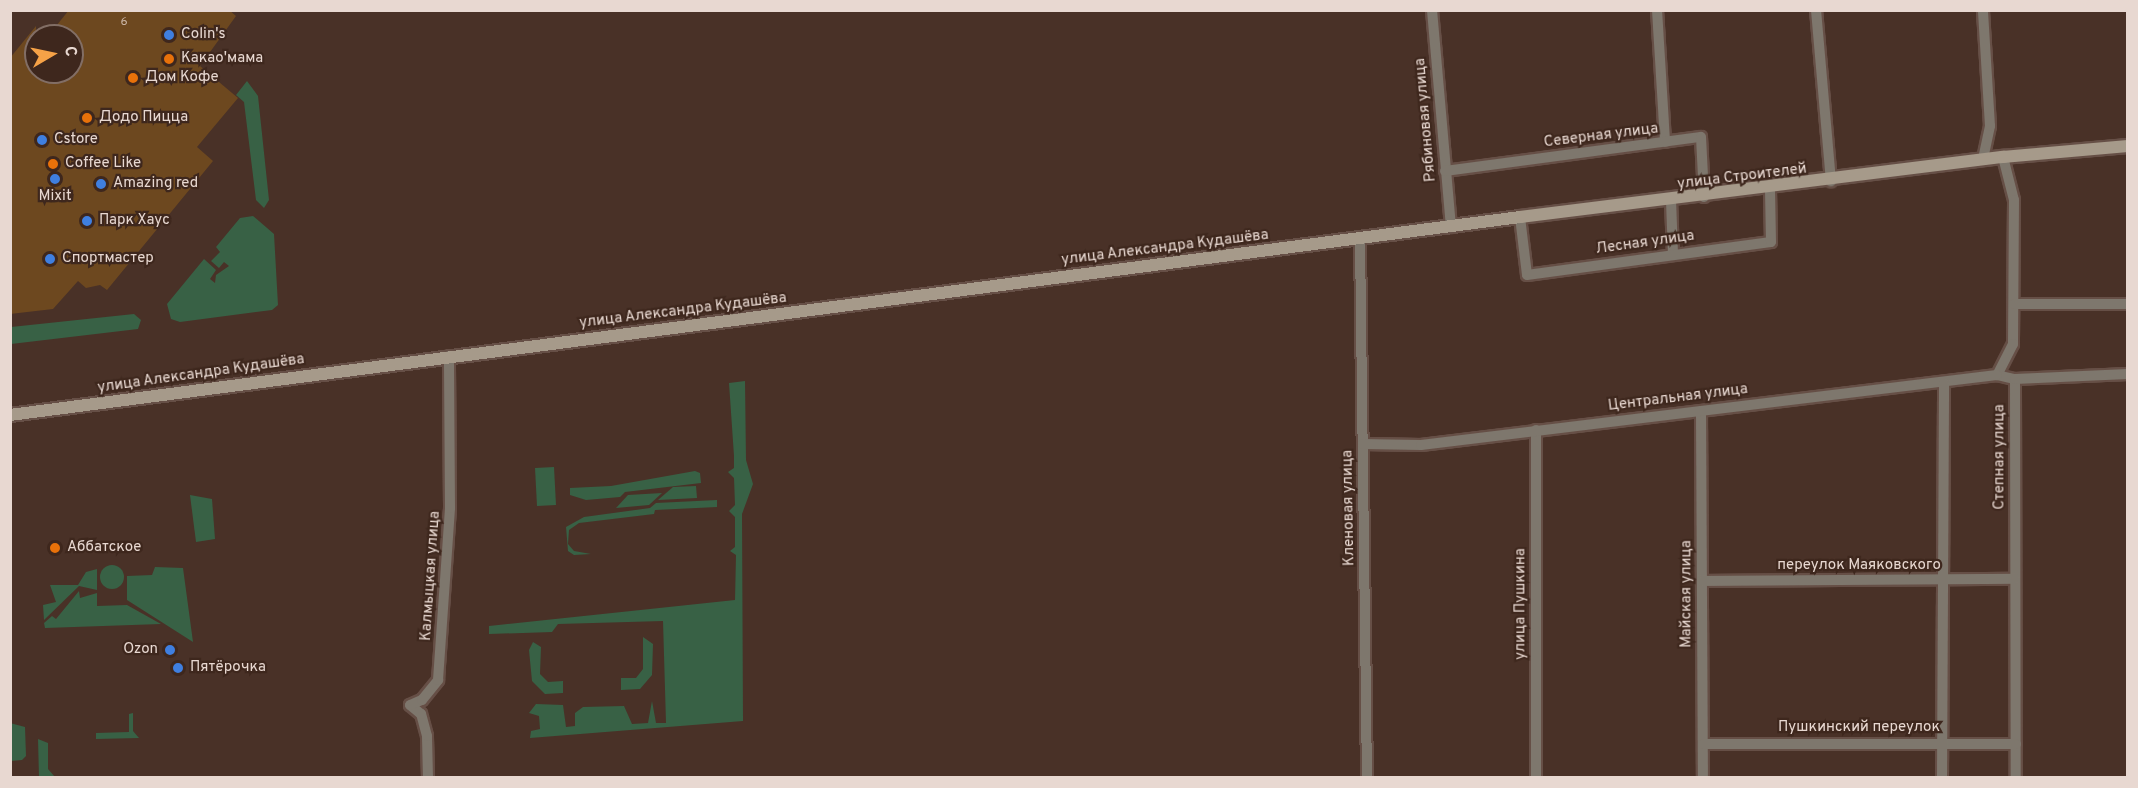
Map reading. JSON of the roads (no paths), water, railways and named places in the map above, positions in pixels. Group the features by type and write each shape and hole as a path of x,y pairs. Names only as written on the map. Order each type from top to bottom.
{"main road":[{"name":"улица Строителей","path":"1360,239 1520,217 1831,181 1983,159 2127,146"},
{"name":"улица Александра Кудашёва","path":"10,415 1360,239"}],"street":[{"name":"Рябиновая улица","path":"1432,10 1445,171 1452,227"},
{"path":"1657,10 1665,142"},
{"path":"1816,10 1831,181"},
{"path":"1983,10 1990,126 1983,159"},
{"name":"Северная улица","path":"1445,171 1701,137 1704,197"},
{"path":"2003,157 2014,200 2013,344 1996,375 2015,379 2127,374"},
{"name":"Лесная улица","path":"1520,217 1527,275 1771,242 1770,188"},
{"path":"1671,200 1673,254"},
{"name":"Кленовая улица","path":"1360,239 1366,777"},
{"path":"2014,304 2127,304"},
{"name":"Калмыцкая улица","path":"428,777 428,736 421,714 410,705 422,700 438,680 450,508 449,356"},
{"name":"Центральная улица","path":"1364,444 1421,445 1996,375"},
{"name":"Степная улица","path":"2015,379 2016,777"},
{"path":"1942,777 1944,383"},
{"name":"Майская улица","path":"1701,411 1703,777"},
{"name":"улица Пушкина","path":"1536,430 1536,777"},
{"name":"переулок Маяковского","path":"1702,581 2015,579"},
{"name":"Пушкинский переулок","path":"1702,744 1941,742 2016,744"}],"place":[{"name":"Colin's","path":"169,35"},
{"name":"Какао'мама","path":"169,59"},
{"name":"Дом Кофе","path":"133,78"},
{"name":"Додо Пицца","path":"87,118"},
{"name":"Cstore","path":"42,140"},
{"name":"Coffee Like","path":"53,164"},
{"name":"Mixit","path":"55,179"},
{"name":"Amazing red","path":"101,184"},
{"name":"Парк Хаус","path":"87,221"},
{"name":"Спортмастер","path":"50,259"},
{"name":"Аббатское","path":"55,548"},
{"name":"Ozon","path":"170,650"},
{"name":"Пятёрочка","path":"178,668"}]}
